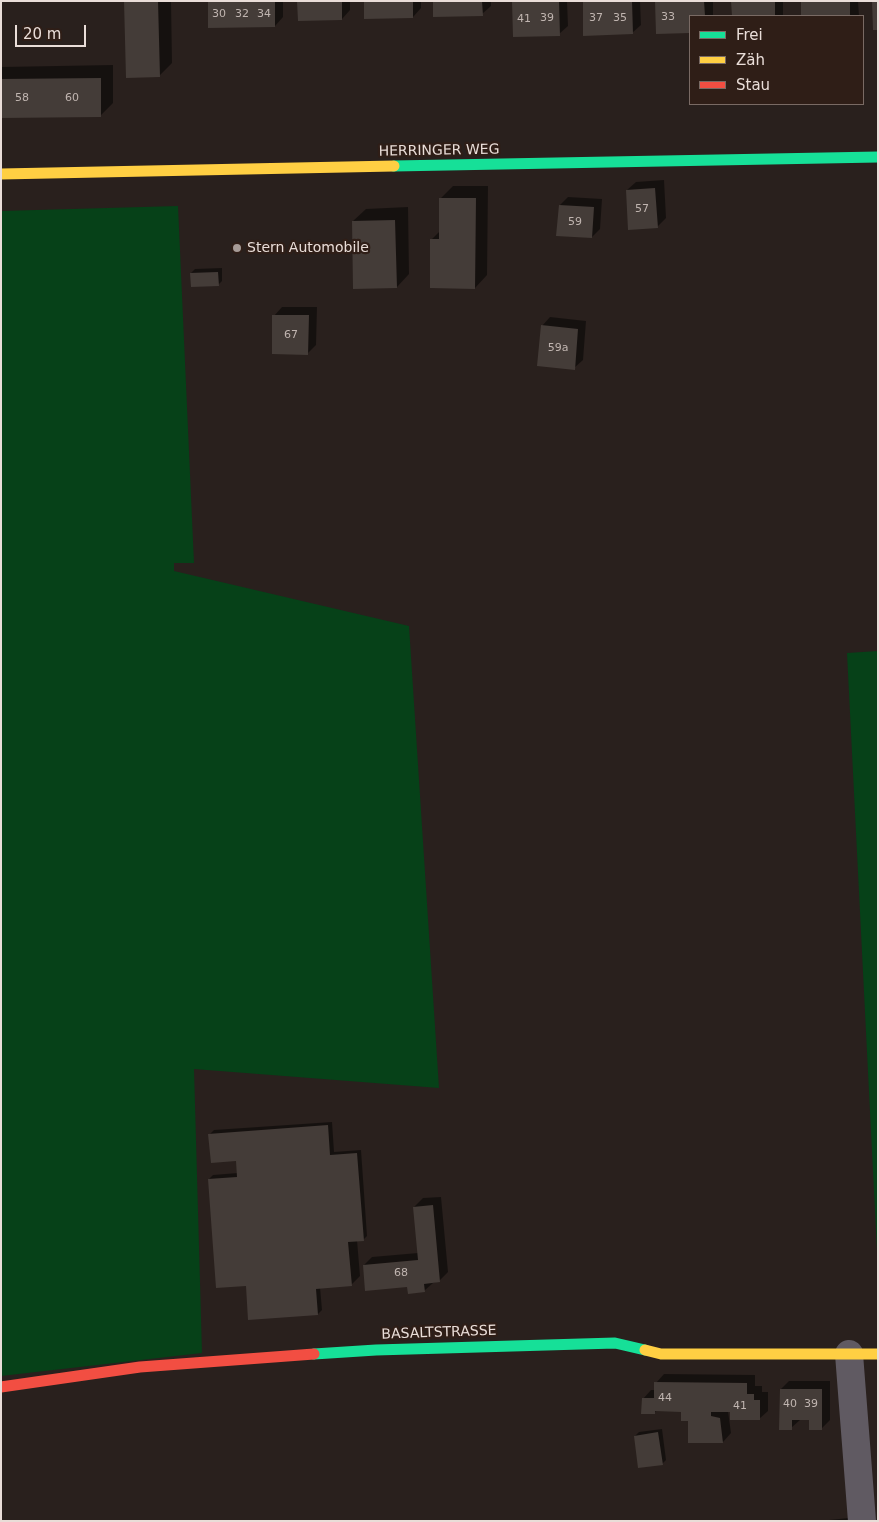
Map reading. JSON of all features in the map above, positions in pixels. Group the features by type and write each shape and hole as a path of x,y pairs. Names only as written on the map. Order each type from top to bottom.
{"street":[{"name":"HERRINGER WEG","path":"1,174 878,157"},
{"name":"BASALTSTRASSE","path":"1,1387 140,1367 376,1350 616,1343 661,1354 878,1354"},
{"path":"848,1354 862,1521"}],"green space":[{"path":"178,206 194,563 174,563 174,571 409,626 439,1088 194,1069 202,1353 1,1376 1,211"},
{"path":"878,651 878,1271 847,653"}],"building":[{"path":"124,1 158,1 160,77 126,78"},
{"path":"208,1 275,1 275,27 208,28"},
{"path":"297,1 342,1 342,20 298,21"},
{"path":"364,1 413,1 413,18 364,19"},
{"path":"433,1 482,1 483,16 433,17"},
{"path":"512,1 559,1 560,36 513,37"},
{"path":"583,1 632,1 633,34 583,36"},
{"path":"655,1 704,1 705,15 689,15 689,33 656,34"},
{"path":"731,1 775,1 775,15 732,15"},
{"path":"801,1 850,1 850,15 801,15"},
{"path":"872,1 878,1 878,30 873,30"},
{"path":"101,78 101,117 1,118 1,79"},
{"path":"655,188 658,228 628,230 626,190"},
{"path":"439,198 476,198 475,289 430,288 430,239 439,239"},
{"path":"559,205 594,207 592,238 556,236"},
{"path":"395,220 397,288 353,289 352,221"},
{"path":"218,272 219,286 191,287 190,273"},
{"path":"272,315 309,315 308,355 272,354"},
{"path":"541,325 578,329 575,370 537,366"},
{"path":"328,1125 330,1155 357,1153 364,1241 348,1242 352,1286 316,1289 318,1315 248,1320 246,1286 216,1288 208,1179 237,1177 236,1161 211,1163 208,1134"},
{"path":"433,1205 440,1282 424,1284 425,1292 408,1294 407,1287 365,1291 363,1265 418,1260 413,1207"},
{"path":"654,1382 747,1383 747,1394 754,1394 754,1400 760,1400 760,1420 730,1420 730,1412 711,1412 711,1416 720,1418 723,1443 688,1443 688,1421 681,1421 681,1412 655,1411 655,1414 641,1414 642,1398 654,1398"},
{"path":"780,1389 822,1389 822,1430 809,1430 809,1420 792,1420 792,1430 779,1430"},
{"path":"658,1432 663,1465 638,1468 634,1436"}],"traffic: fast":[{"path":"394,166 878,157"},
{"path":"314,1354 376,1350 615,1343 645,1350"}],"traffic: slow":[{"path":"1,174 394,166"},
{"path":"645,1350 661,1354 878,1354"}],"traffic: jam":[{"path":"1,1387 140,1367 314,1354"}],"place":[{"name":"Stern Automobile","path":"237,248"}]}
